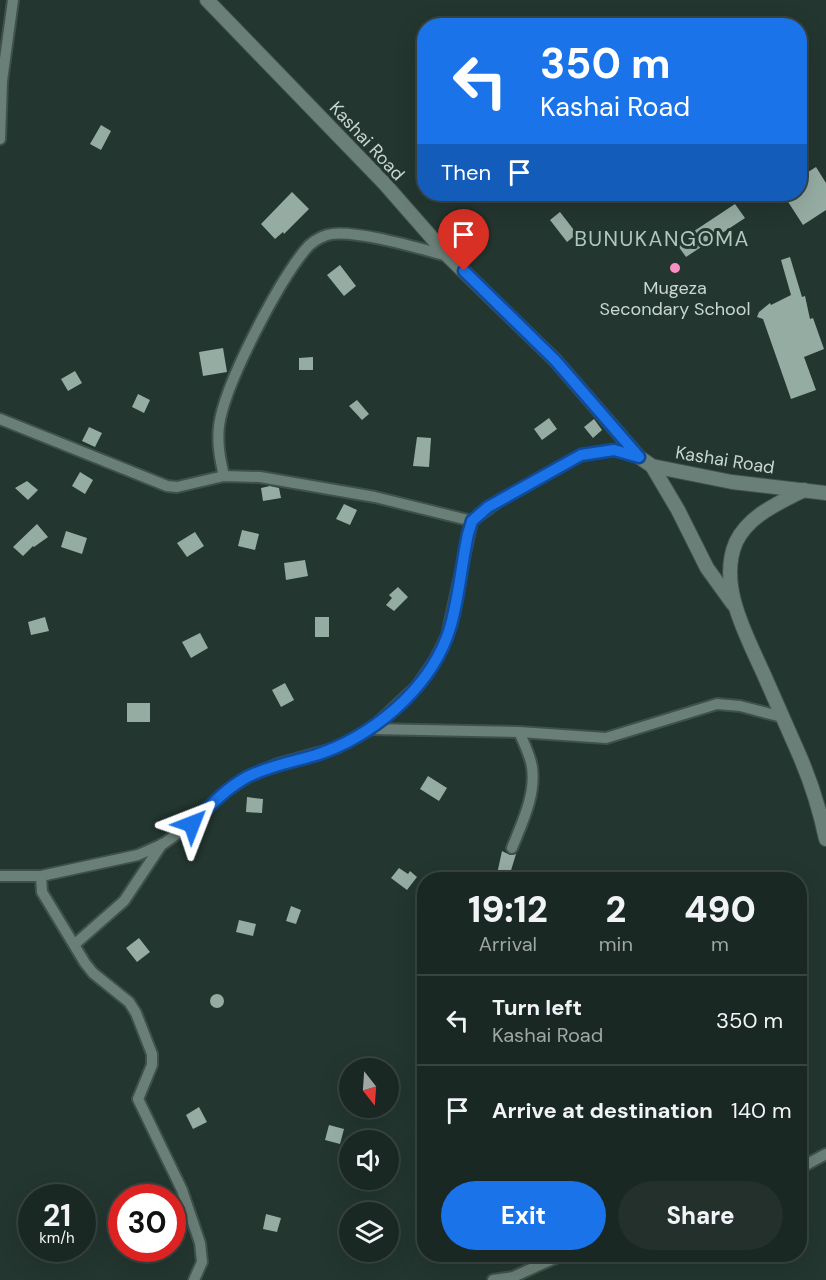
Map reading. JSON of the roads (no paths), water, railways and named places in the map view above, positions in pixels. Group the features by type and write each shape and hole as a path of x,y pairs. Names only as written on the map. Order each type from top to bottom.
{"street":[{"path":"0,140 3,70 13,0"},
{"name":"Kashai Road","path":"207,0 384,183 448,256 560,366 639,457 652,466 732,482 826,493"},
{"path":"224,476 218,449 219,425 227,399 262,321 284,282 315,239 330,234 352,235 448,256"},
{"path":"0,419 167,486 177,487 224,476 260,477 375,497 472,521"},
{"path":"0,876 41,876 138,855 163,844 192,824 225,792 247,777 278,764 336,748 371,729 417,686 435,660 447,636 472,521 498,501 581,455 614,450 639,457"},
{"path":"652,466 678,510 707,568 738,611"},
{"path":"804,490 758,516 745,528 736,543 730,577 750,646 800,755 826,840"},
{"path":"371,729 519,732 606,738 717,704 740,706 782,717"},
{"path":"512,849 526,815 532,788 530,758 519,732"},
{"path":"75,944 124,901 163,844"},
{"path":"41,876 42,892 93,973 129,1002 152,1054 151,1073 141,1088 138,1099 182,1190 200,1243 202,1262 194,1280"},
{"path":"807,1164 826,1154"},
{"path":"493,1280 530,1275 551,1262"}],"place":[{"name":"Mugeza Secondary School","path":"675,268"}],"district":[{"name":"BUNUKANGOMA","path":"662,239"}]}
